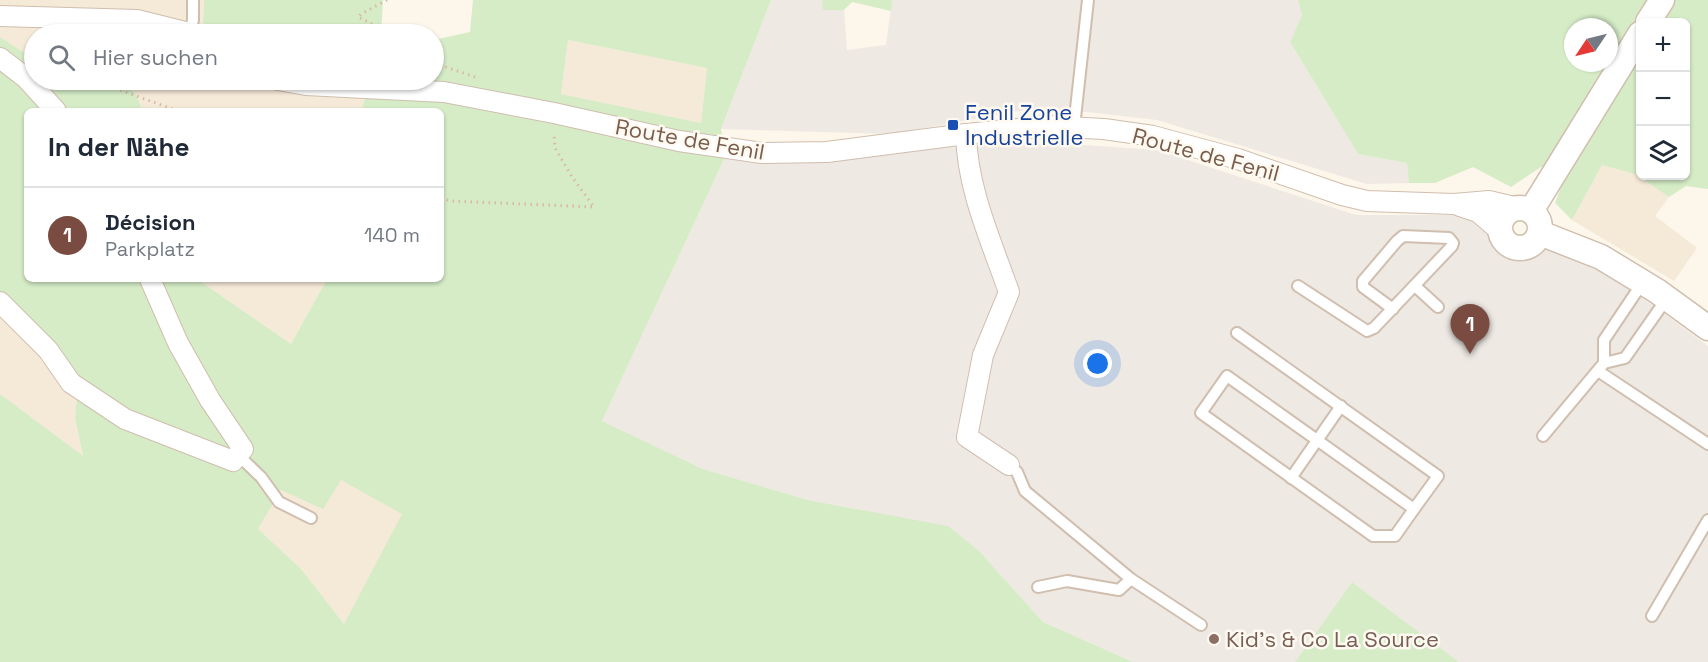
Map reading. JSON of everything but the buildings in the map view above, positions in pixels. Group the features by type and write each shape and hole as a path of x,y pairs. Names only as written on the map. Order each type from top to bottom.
{"street":[{"path":"1651,18 1662,0"},
{"path":"0,16 137,20 152,24"},
{"path":"1530,218 1511,210 1504,217 1500,231 1508,244 1520,248 1533,244 1530,218 1636,42"},
{"path":"0,58 24,76"},
{"path":"37,90 53,108"},
{"name":"Route de Fenil","path":"405,90 444,92 554,113 679,141 762,153 827,152 1048,126 1104,129 1154,136 1238,159 1342,195 1367,201 1454,204 1489,201 1530,218 1601,257 1668,298 1708,328"},
{"path":"966,134 966,156 979,207 1009,292 983,355 967,437 1009,465"},
{"name":"Route de Fenil","path":"1454,204 1478,212 1500,231"},
{"path":"0,302 48,350 71,383 125,419 234,461 243,449 210,400 178,343 151,282"}],"lane":[{"path":"192,24 193,0"},
{"path":"1074,127 1088,0"},
{"path":"1298,286 1367,331 1374,328 1393,309 1452,246 1453,243 1449,238 1403,236 1363,281 1363,286 1393,309"},
{"path":"1601,367 1605,340 1643,282"},
{"path":"1415,286 1438,307"},
{"path":"1544,436 1601,367 1625,358 1668,298"},
{"path":"1237,333 1438,476 1395,536 1373,536 1201,413 1227,376 1414,509"},
{"path":"1601,367 1708,444"},
{"path":"1292,478 1341,406"},
{"path":"238,455 261,477 279,502 310,518"},
{"path":"1009,465 1017,472 1025,491 1131,579 1201,625"},
{"path":"1652,616 1708,520"},
{"path":"1038,587 1067,581 1119,590 1131,579"}],"path":[{"path":"372,24 358,17 387,0"},
{"path":"120,90 170,108"},
{"path":"444,199 594,207 572,177 555,148 554,113"}],"shaded area":[{"path":"0,0 204,0 205,24 24,24 24,53 0,37"},
{"path":"771,0 822,0 824,10 844,10 847,50 886,45 892,0 1298,0 1302,15 1290,42 1358,154 1407,163 1409,183 1367,184 1157,120 1042,107 891,134 721,129"},
{"path":"568,40 707,68 701,123 561,94"},
{"path":"132,90 368,90 362,108 142,108"},
{"path":"1054,143 1157,150 1356,215 1454,215 1606,271 1708,346 1708,662 1459,662 1352,582 1295,662 1133,662 1043,622 979,551 863,510 808,500 703,469 602,421 726,155"},
{"path":"1602,165 1635,174 1636,180 1644,180 1669,197 1655,216 1697,248 1674,281 1572,220"},
{"path":"201,282 325,282 291,344"},
{"path":"0,302 77,395 75,418 83,457 0,394"},
{"path":"341,480 403,514 344,624 301,569 258,529 281,489"}],"green space":[{"path":"204,0 383,0 382,24 203,23"},
{"path":"473,0 771,0 721,129 726,155 602,421 703,469 808,500 948,526 979,551 1043,622 1133,662 0,662 0,394 83,456 75,418 77,395 0,302 0,37 24,53 24,90 132,90 142,108 24,108 24,282 201,282 291,344 325,282 444,282 444,108 362,108 368,90 444,90 444,38 470,32","holes":["568,40 707,68 701,123 561,94","341,480 402,514 344,624 301,569 258,529 281,490 323,509"]},
{"path":"822,0 892,0 891,11 852,2 844,10 823,10"},
{"path":"1298,0 1708,0 1708,189 1686,186 1669,197 1644,180 1690,180 1690,18 1636,18 1636,175 1602,165 1572,220 1555,203 1566,174 1541,167 1511,187 1473,167 1435,183 1409,183 1407,163 1358,154 1290,42 1302,15"},
{"path":"1352,582 1459,662 1295,662"}],"place":[{"name":"Fenil Zone Industrielle","path":"953,125"},
{"name":"Décision","path":"1470,354"},
{"name":"Kid's & Co La Source","path":"1214,639"}]}
